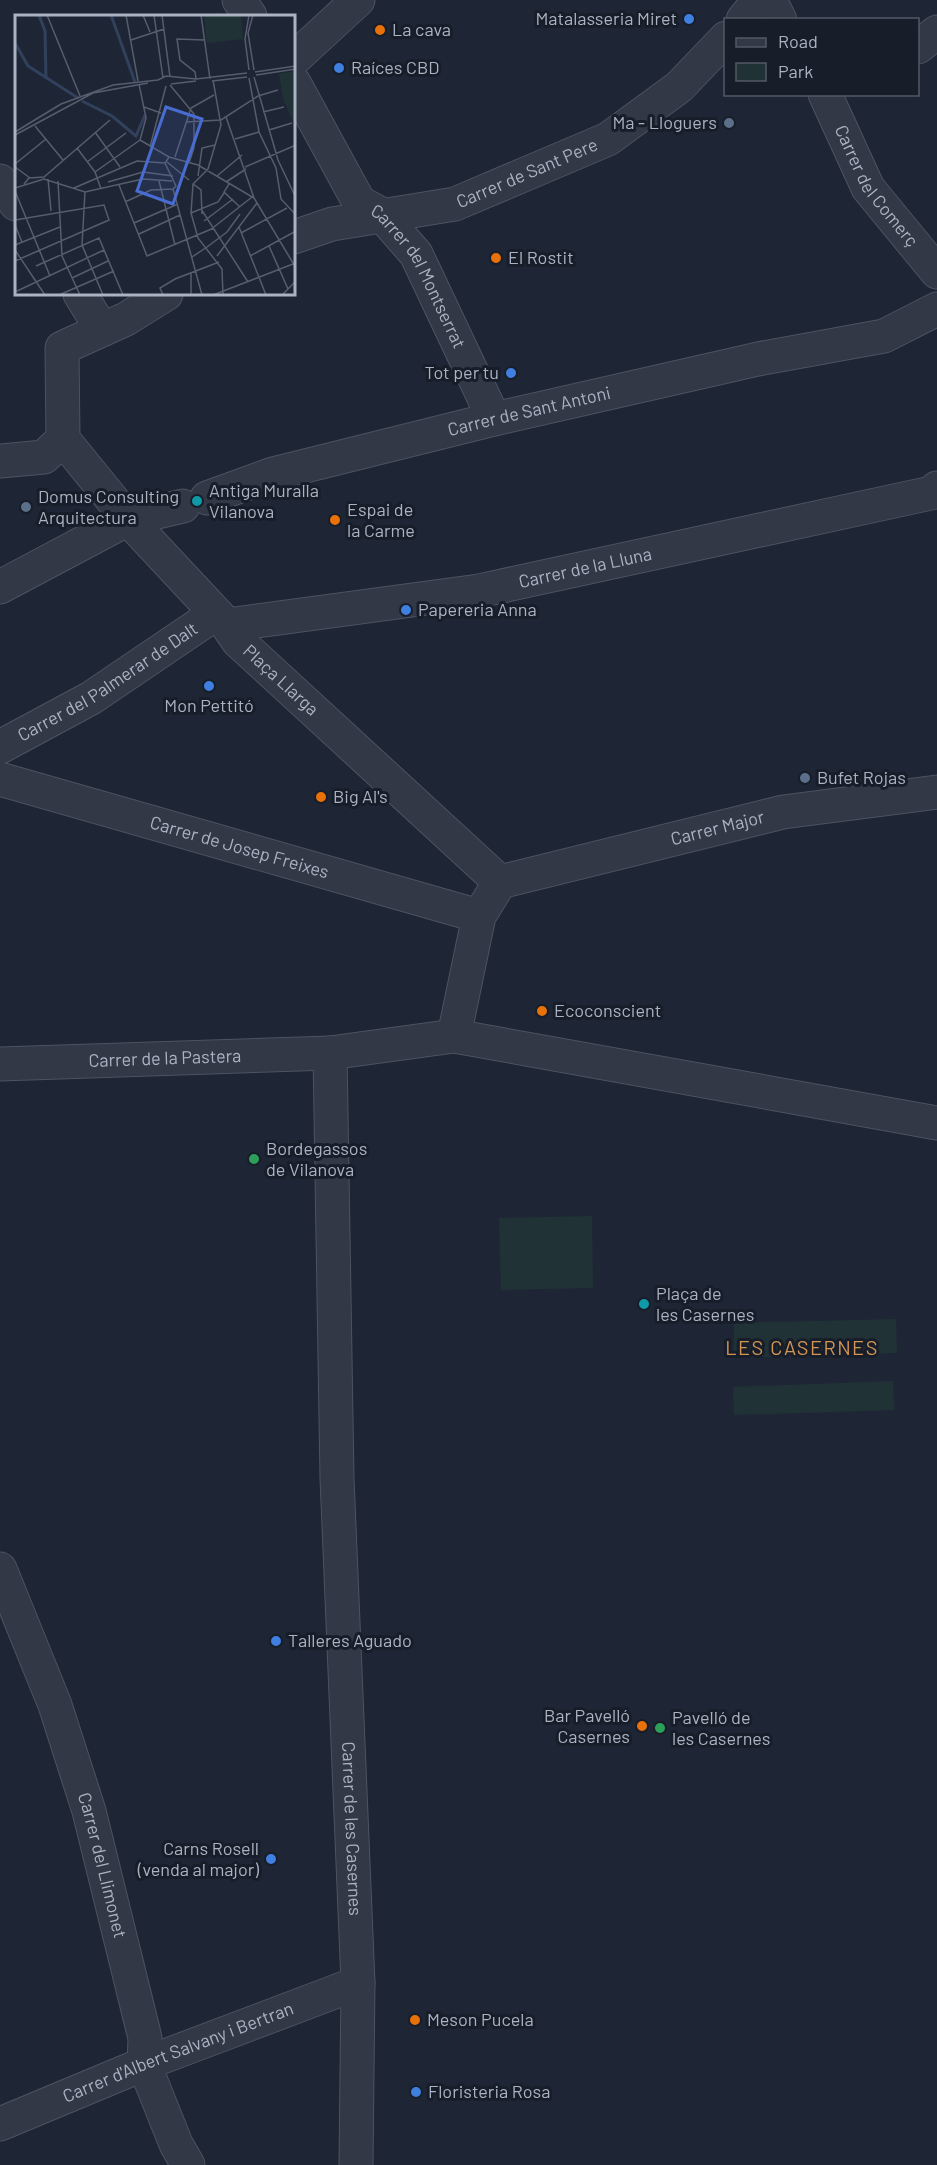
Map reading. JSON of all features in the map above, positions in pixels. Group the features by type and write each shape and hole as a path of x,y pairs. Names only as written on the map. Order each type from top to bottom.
{"street":[{"path":"239,0 249,15"},
{"path":"296,57 358,0"},
{"path":"745,18 759,0"},
{"path":"770,0 779,18"},
{"path":"919,46 937,32"},
{"name":"Carrer de Sant Pere","path":"296,236 332,224 381,214 455,204 608,139 679,87 724,40"},
{"name":"Carrer del Montserrat","path":"296,87 359,202 381,214 416,254 494,419"},
{"name":"Carrer del Comerç","path":"838,99 868,188 937,272"},
{"path":"0,181 15,203"},
{"path":"81,296 101,328"},
{"path":"0,461 44,457 63,439 62,348 126,318 163,296"},
{"name":"Carrer de Sant Antoni","path":"0,587 128,519 195,502 273,474 494,419 758,359 884,336 937,309"},
{"name":"Plaça Llarga","path":"63,439 128,519 221,619 238,641 500,882"},
{"name":"Carrer de la Lluna","path":"221,619 479,591 931,493 937,488"},
{"name":"Carrer del Palmerar de Dalt","path":"0,747 91,698 221,619"},
{"name":"Carrer de Josep Freixes","path":"0,779 479,916"},
{"name":"Carrer Major","path":"500,882 783,812 937,792"},
{"path":"454,1036 479,916 500,882"},
{"path":"330,1053 454,1036 937,1123"},
{"name":"Carrer de la Pastera","path":"0,1064 330,1053"},
{"name":"Carrer de les Casernes","path":"330,1053 338,1490 358,1983 356,2165"},
{"name":"Carrer del Llimonet","path":"0,1569 55,1705 89,1811 144,2038 144,2064 176,2144 188,2165"},
{"name":"Carrer d'Albert Salvany i Bertran","path":"0,2124 144,2064 358,1983"}],"green space":[{"path":"592,1216 593,1288 501,1290 499,1218"},
{"path":"896,1319 897,1353 734,1358 734,1323"},
{"path":"893,1381 894,1410 734,1415 733,1387"}],"place":[{"name":"Matalasseria Miret","path":"689,19"},
{"name":"La cava","path":"380,30"},
{"name":"Raíces CBD","path":"339,68"},
{"name":"Ma - Lloguers","path":"729,123"},
{"name":"El Rostit","path":"496,258"},
{"name":"Tot per tu","path":"511,373"},
{"name":"Antiga Muralla Vilanova","path":"197,501"},
{"name":"Domus Consulting Arquitectura","path":"26,507"},
{"name":"Espai de la Carme","path":"335,520"},
{"name":"Papereria Anna","path":"406,610"},
{"name":"Mon Pettitó","path":"209,686"},
{"name":"Bufet Rojas","path":"805,778"},
{"name":"Big Al's","path":"321,797"},
{"name":"Ecoconscient","path":"542,1011"},
{"name":"Bordegassos de Vilanova","path":"254,1159"},
{"name":"Plaça de les Casernes","path":"644,1304"},
{"name":"Talleres Aguado","path":"276,1641"},
{"name":"Bar Pavelló Casernes","path":"642,1726"},
{"name":"Pavelló de les Casernes","path":"660,1728"},
{"name":"Carns Rosell (venda al major)","path":"271,1859"},
{"name":"Meson Pucela","path":"415,2020"},
{"name":"Floristeria Rosa","path":"416,2092"}],"district":[{"name":"LES CASERNES","path":"802,1348"}]}
